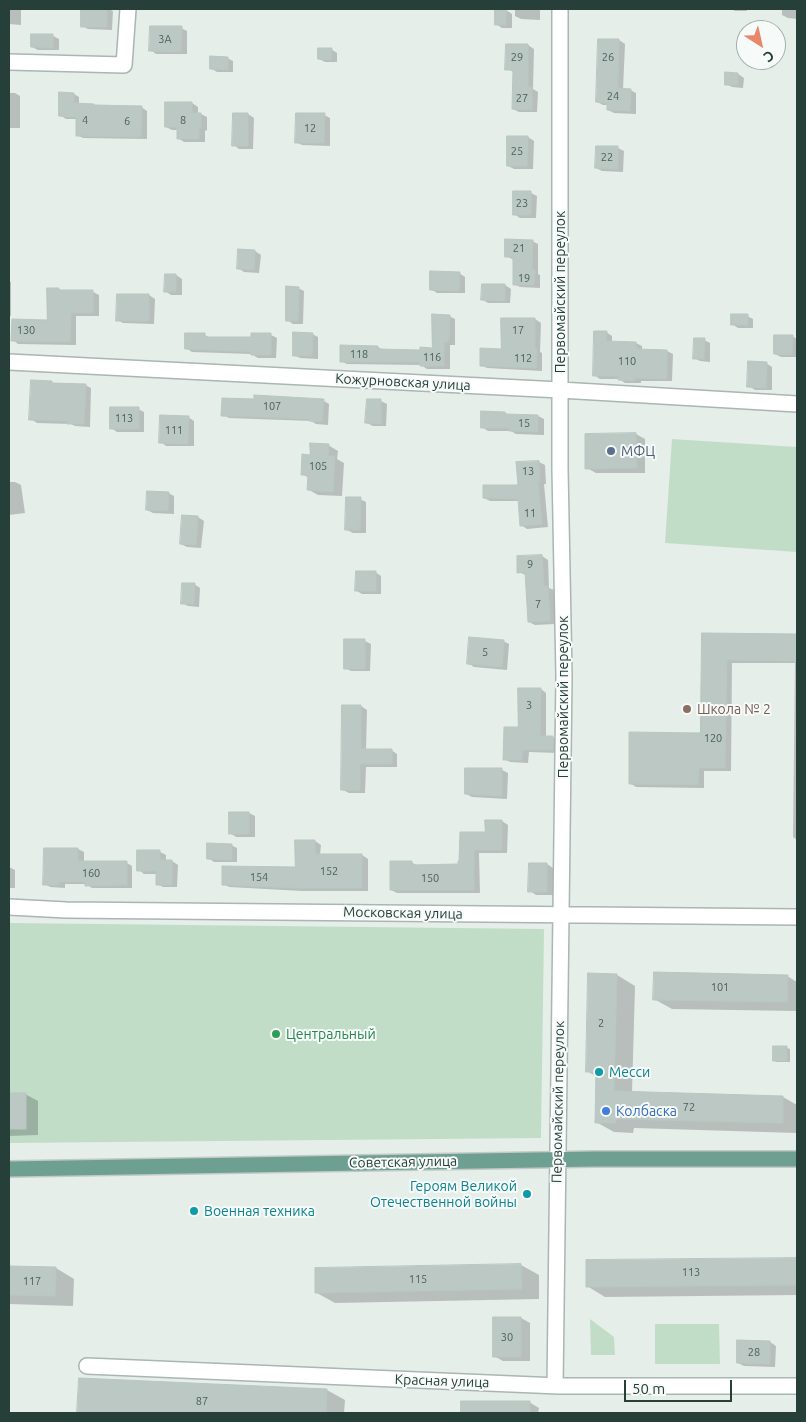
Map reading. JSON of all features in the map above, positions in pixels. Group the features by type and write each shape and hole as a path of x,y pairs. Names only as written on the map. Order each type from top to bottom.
{"main road":[{"name":"Советская улица","path":"9,1168 557,1160 797,1159"}],"street":[{"path":"9,62 124,65 128,9"},
{"name":"Первомайский переулок","path":"555,1386 564,676 560,499 560,9"},
{"name":"Кожурновская улица","path":"9,362 797,404"},
{"name":"Московская улица","path":"9,907 66,910 797,917"},
{"name":"Красная улица","path":"87,1366 555,1386 797,1386"}],"green space":[{"path":"672,439 797,447 797,552 665,543"},
{"name":"Центральный","path":"9,923 544,929 541,1138 9,1143"},
{"path":"590,1319 614,1337 615,1355 591,1355"},
{"path":"655,1324 719,1324 720,1364 655,1364"}],"building":[{"path":"81,9 107,9 107,27 81,27"},
{"path":"495,9 506,9 506,25 495,25"},
{"path":"150,26 182,26 181,52 149,51"},
{"path":"31,34 53,34 53,48 31,47"},
{"path":"598,39 619,39 618,88 631,89 630,111 607,110 607,103 596,102"},
{"path":"506,44 528,44 528,87 532,87 532,110 512,109 513,70 505,70"},
{"path":"318,48 332,48 331,60 318,59"},
{"path":"210,56 228,57 228,70 210,69"},
{"path":"725,72 738,73 738,85 725,85"},
{"path":"59,92 74,93 74,103 142,106 141,137 76,136 76,117 59,116"},
{"path":"165,102 192,102 192,113 201,113 199,139 177,139 177,127 165,127"},
{"path":"233,113 248,113 248,146 232,146"},
{"path":"296,113 325,113 324,143 295,143"},
{"path":"507,136 528,136 527,166 507,166"},
{"path":"596,146 618,146 618,169 595,168"},
{"path":"513,191 531,191 531,215 513,215"},
{"path":"505,239 533,240 532,270 535,270 534,285 513,285 513,257 505,257"},
{"path":"238,249 255,250 254,270 237,269"},
{"path":"430,271 460,272 459,291 430,290"},
{"path":"165,274 176,274 176,292 164,292"},
{"path":"482,284 505,284 505,301 481,300"},
{"path":"286,286 299,287 298,321 286,321"},
{"path":"47,288 93,290 93,313 71,313 70,342 11,341 12,319 47,320"},
{"path":"117,294 149,294 149,321 116,321"},
{"path":"432,314 450,315 449,342 444,342 444,366 420,366 420,362 340,362 340,345 378,346 378,349 420,350 420,347 432,348"},
{"path":"731,314 748,314 748,325 731,325"},
{"path":"501,318 535,318 536,368 480,366 480,348 501,349"},
{"path":"594,331 607,331 606,341 636,342 636,349 667,350 667,379 635,378 635,381 618,380 618,376 593,376"},
{"path":"293,332 313,333 312,356 293,356"},
{"path":"185,333 205,333 205,337 251,337 251,333 271,333 271,355 251,355 251,352 185,349"},
{"path":"774,335 793,335 792,355 774,354"},
{"path":"694,338 705,338 704,359 693,359"},
{"path":"748,361 767,362 766,388 747,387"},
{"path":"31,380 86,384 84,424 67,424 67,421 29,420"},
{"path":"254,395 324,399 322,422 309,421 309,419 221,416 222,398 254,399"},
{"path":"367,399 381,399 381,424 365,423"},
{"path":"110,407 139,407 139,429 110,429"},
{"path":"481,411 538,415 538,432 509,431 509,428 481,428"},
{"path":"160,415 189,416 188,444 159,443"},
{"name":"МФЦ","path":"636,433 637,468 585,469 585,434"},
{"path":"310,443 329,444 328,456 335,456 333,492 307,490 308,475 301,475 302,454 310,455"},
{"path":"539,461 540,481 538,481 542,524 520,526 518,499 483,498 483,485 518,485 516,462"},
{"path":"147,491 169,492 168,511 146,510"},
{"path":"346,497 361,497 360,530 345,530"},
{"path":"182,515 198,516 196,545 180,544"},
{"path":"542,555 544,586 548,586 550,621 528,622 525,572 517,573 517,556"},
{"path":"356,571 376,571 376,591 355,591"},
{"path":"182,583 195,583 194,604 181,604"},
{"path":"702,633 797,634 797,661 727,660 725,768 699,768 698,785 629,784 629,732 700,733"},
{"path":"469,637 504,640 502,667 467,664"},
{"path":"344,639 365,639 365,669 344,669"},
{"path":"518,688 541,688 540,736 553,736 553,750 523,750 522,760 503,760 504,727 518,727"},
{"path":"342,705 361,705 361,749 392,749 392,764 360,764 360,791 341,790"},
{"path":"465,768 502,768 502,796 465,794"},
{"path":"229,812 249,812 249,834 229,834"},
{"path":"485,820 502,820 502,850 474,850 474,890 390,890 390,861 412,861 412,865 458,864 460,832 485,832"},
{"path":"295,840 315,840 315,854 362,854 362,888 222,885 222,866 295,867"},
{"path":"207,843 232,844 232,860 207,859"},
{"path":"44,848 78,848 78,861 127,861 127,885 85,886 85,882 59,882 59,885 43,885"},
{"path":"137,850 160,850 160,860 172,860 172,885 156,885 156,871 137,871"},
{"path":"529,863 547,863 547,892 528,892"},
{"path":"654,972 788,975 787,1002 653,1000"},
{"path":"588,973 617,974 614,1091 783,1096 783,1123 616,1119 615,1123 595,1123 596,1072 586,1072"},
{"path":"773,1046 787,1046 787,1061 773,1061"},
{"path":"9,1093 26,1093 26,1129 9,1129"},
{"path":"797,1258 797,1285 586,1287 586,1260"},
{"path":"521,1264 522,1289 315,1293 315,1268"},
{"path":"9,1266 56,1267 55,1296 9,1295"},
{"path":"493,1317 521,1317 521,1357 493,1357"},
{"path":"737,1340 770,1341 770,1364 737,1363"},
{"path":"79,1378 327,1389 326,1413 77,1413"},
{"path":"461,1401 530,1401 530,1413 461,1413"}],"place":[{"name":"МФЦ","path":"611,451"},
{"name":"Школа № 2","path":"687,709"},
{"name":"Центральный","path":"276,1034"},
{"name":"Месси","path":"599,1072"},
{"name":"Колбаска","path":"606,1111"},
{"name":"Героям Великой Отечественной войны","path":"527,1194"},
{"name":"Военная техника","path":"194,1211"}]}
